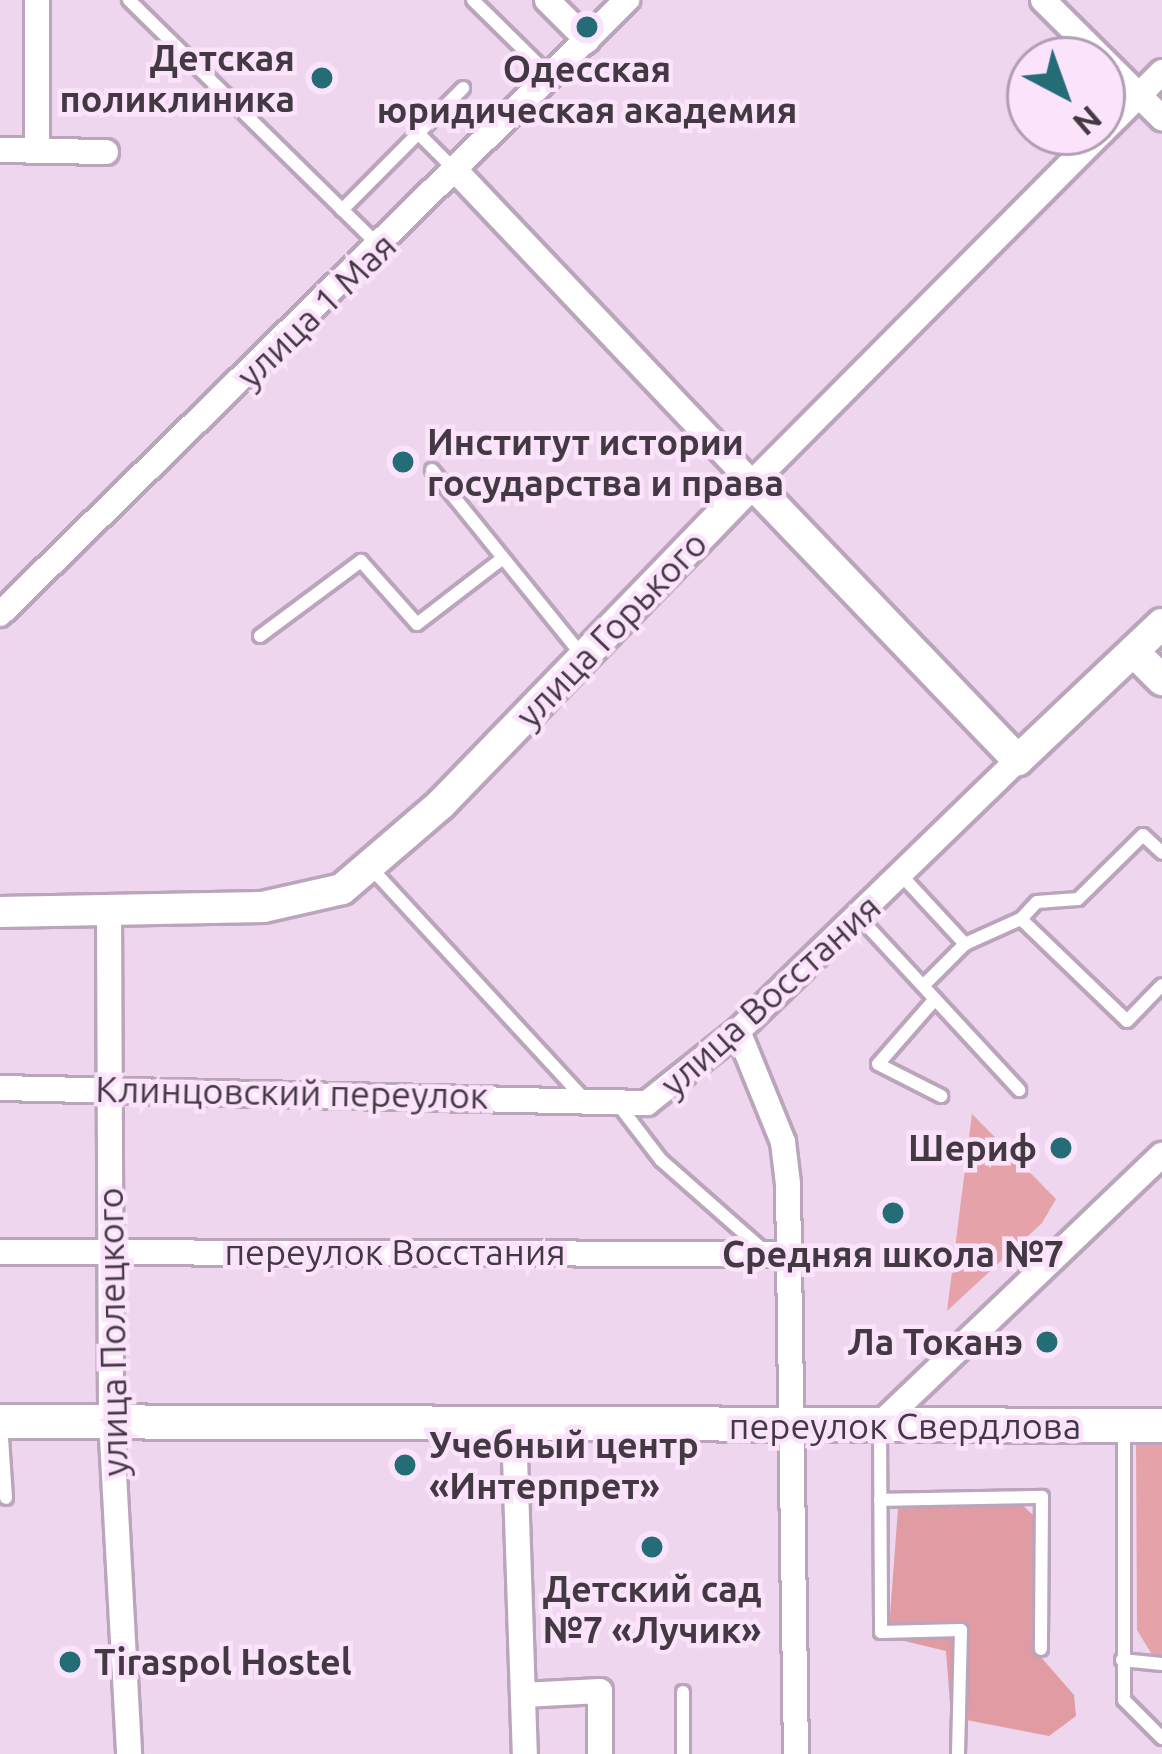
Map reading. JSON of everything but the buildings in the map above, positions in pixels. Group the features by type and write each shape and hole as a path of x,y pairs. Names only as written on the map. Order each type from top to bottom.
{"main road":[{"name":"переулок Свердлова","path":"1,1421 514,1427 1162,1425"}],"street":[{"path":"37,0 37,150"},
{"path":"547,0 587,40"},
{"name":"улица 1 Мая","path":"0,614 381,248 627,0"},
{"path":"1043,0 1162,118"},
{"name":"улица Горького","path":"1126,107 1162,72"},
{"path":"0,150 106,152"},
{"name":"улица Горького","path":"0,912 263,908 342,889 372,868 1078,156"},
{"path":"457,172 1018,760"},
{"name":"улица Восстания","path":"584,1099 647,1103 738,1031 1162,624"},
{"path":"1134,652 1162,680"},
{"name":"улица Полецкого","path":"110,910 111,1419 128,1754"},
{"path":"738,1031 783,1142 779,1254 796,1427 796,1754"},
{"name":"Клинцовский переулок","path":"0,1088 584,1099"},
{"path":"878,1426 1162,1155"},
{"name":"переулок Восстания","path":"0,1252 779,1254"},
{"path":"514,1427 525,1754"},
{"path":"523,1695 600,1691 600,1754"}],"lane":[{"path":"129,0 381,248"},
{"path":"473,0 551,76"},
{"path":"342,210 463,88"},
{"path":"418,133 457,172"},
{"path":"433,470 584,658"},
{"path":"260,635 361,560 416,624 503,557"},
{"path":"923,986 965,944 1021,919 1037,902 1078,899 1143,835 1162,853"},
{"path":"372,868 584,1099"},
{"path":"902,876 965,944"},
{"path":"859,916 1019,1090"},
{"path":"1021,919 1126,1021 1162,985"},
{"path":"934,999 878,1064 941,1096"},
{"path":"618,1104 661,1160 779,1254"},
{"path":"1,1421 5,1498"},
{"path":"878,1426 881,1632 961,1630 958,1754"},
{"path":"1124,1426 1124,1700 1162,1738"},
{"path":"880,1501 1042,1497 1040,1648"},
{"path":"1122,1660 1162,1664"},
{"path":"683,1692 683,1754"}],"shaded area":[{"path":"972,1114 1056,1199 1042,1223 947,1311"},
{"path":"1136,1437 1162,1437 1162,1671 1137,1630"},
{"path":"1020,1503 1034,1516 1033,1648 1074,1695 1076,1716 1049,1736 951,1717 946,1651 900,1640 889,1629 898,1509"}],"place":[{"name":"Одесская юридическая академия","path":"587,27"},
{"name":"Детская поликлиника","path":"322,78"},
{"name":"Институт истории государства и права","path":"403,462"},
{"name":"Шериф","path":"1061,1148"},
{"name":"Средняя школа №7","path":"893,1213"},
{"name":"Ла Токанэ","path":"1047,1342"},
{"name":"Учебный центр «Интерпрет»","path":"405,1465"},
{"name":"Детский сад №7 «Лучик»","path":"652,1547"},
{"name":"Tiraspol Hostel","path":"70,1662"}]}
